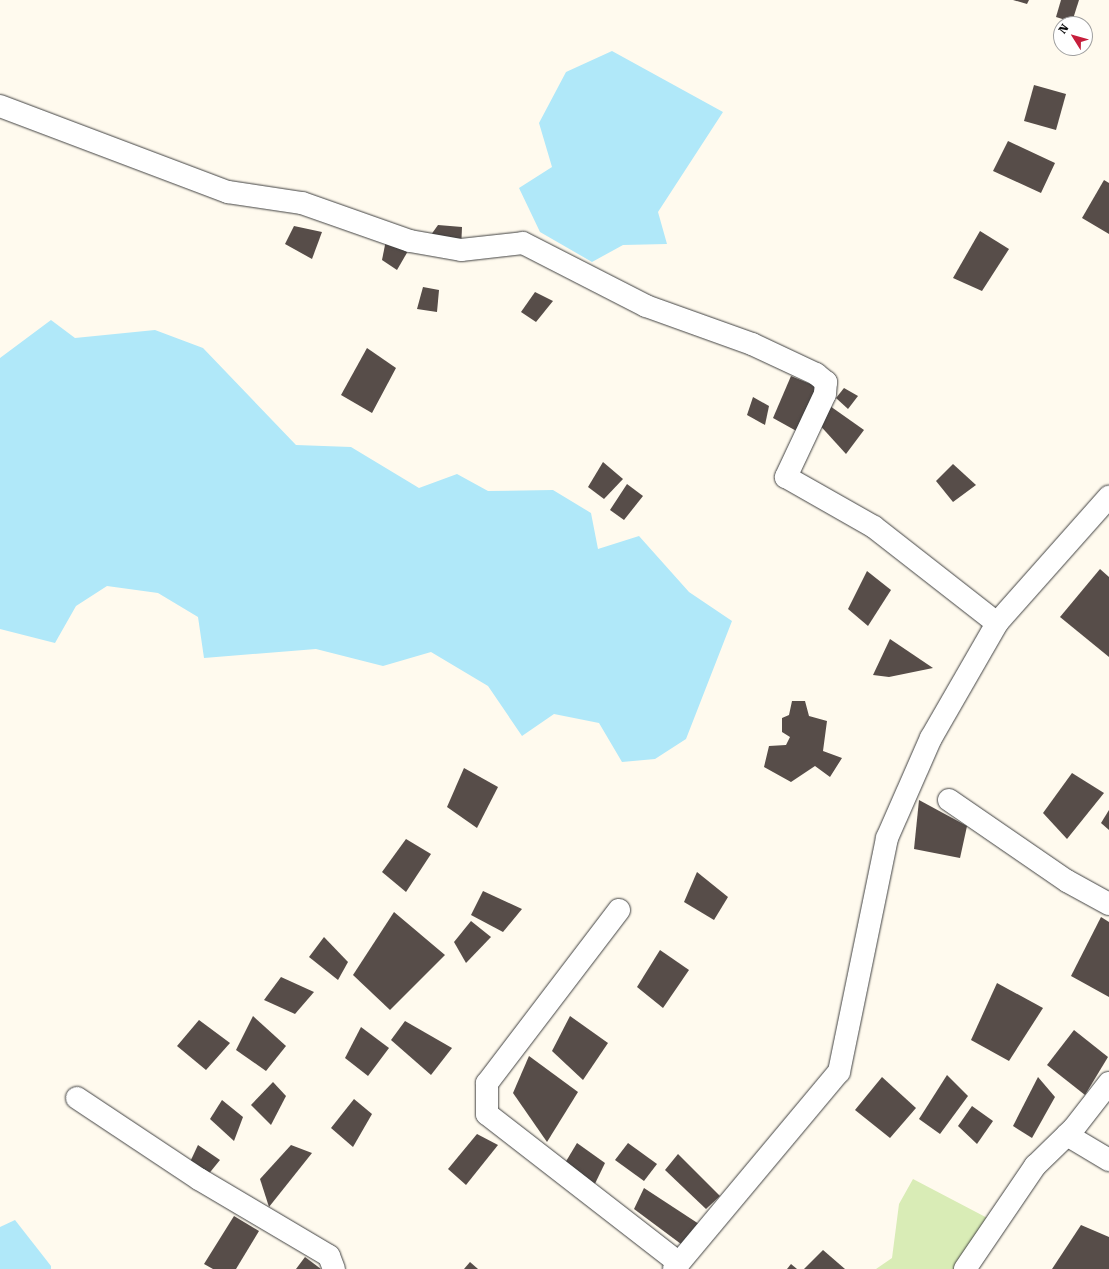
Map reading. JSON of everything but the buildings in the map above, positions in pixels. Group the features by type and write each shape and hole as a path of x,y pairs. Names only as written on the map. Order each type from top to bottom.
{"street":[{"path":"0,106 161,170 228,192 302,203 410,241 461,250 523,243 646,306 752,344 816,374 826,382 825,394 786,477 874,527 997,623"},
{"path":"618,910 488,1083 487,1114 677,1266 839,1072 887,838 931,738 997,623 1109,498"},
{"path":"949,800 1067,881 1109,904"},
{"path":"965,1269 1035,1166 1067,1135 1109,1083"},
{"path":"77,1098 199,1180 329,1256 334,1269"},
{"path":"1067,1135 1109,1160"}],"green space":[{"path":"913,1179 995,1222 961,1269 876,1269 892,1258 899,1204"}],"water":[{"path":"612,51 723,112 658,212 667,244 623,245 592,262 540,232 519,188 552,167 539,123 566,72"},
{"path":"51,320 75,338 155,330 203,348 296,445 351,447 419,488 457,474 488,491 553,490 591,513 598,549 639,536 689,592 732,621 686,739 655,759 622,762 599,723 554,714 522,736 488,686 431,652 383,666 316,649 204,658 198,617 158,593 107,586 76,606 55,643 0,629 0,358"},
{"path":"15,1220 51,1266 51,1269 0,1269 0,1227"}]}
